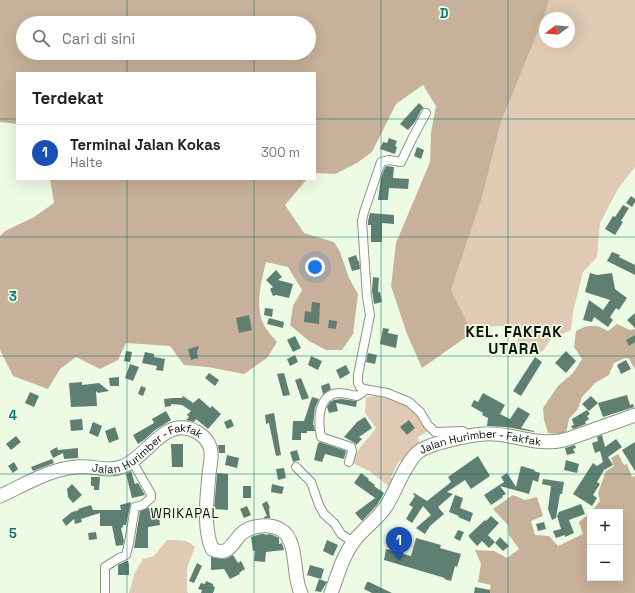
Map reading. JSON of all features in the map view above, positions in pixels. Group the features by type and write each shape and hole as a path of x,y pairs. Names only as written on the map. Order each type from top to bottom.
{"main road":[{"name":"Jalan Hurimber - Fakfak","path":"331,593 339,568 353,542 386,506 409,463 417,453 427,447 486,434 500,435 536,442 558,442 635,415"},
{"name":"Jalan Hurimber - Fakfak","path":"0,496 52,472 66,468 76,467 107,469 124,466 144,452 166,432 173,429 184,428 198,433 209,444 211,453 207,510 209,541 212,550 220,552 227,550 242,533 250,528 267,526 282,530 287,535 291,545 298,586 301,593"}],"street":[{"path":"426,113 401,162 389,160 381,162 363,216 370,320 361,358 358,383 360,387 364,389 387,393 409,402 417,408 428,425 435,432 463,431 467,437"},
{"path":"348,462 352,451 351,447 321,437 320,413 324,401 329,396 339,393 358,396 364,389"},
{"path":"105,593 105,567 126,555 135,507 143,505 151,498 151,494 132,461"},
{"path":"296,467 311,482 323,513 335,524 342,535 353,542"}],"shaded area":[{"path":"0,0 549,0 545,12 539,12 539,29 501,122 482,198 451,290 472,333 422,368 407,334 391,286 396,243 430,162 431,133 436,106 423,85 396,104 372,152 357,163 335,174 316,173 316,72 16,72 16,124 0,122"},
{"path":"549,0 635,0 635,167 618,189 600,223 597,257 583,272 573,312 571,330 551,339 543,351 527,356 516,353 519,328 499,326 469,328 451,290 482,198 501,122 539,29 539,48 575,48 575,12 545,12"},
{"path":"50,180 306,180 285,205 304,233 334,242 340,252 349,278 358,294 353,334 342,350 326,350 309,341 290,325 293,306 302,290 288,267 266,262 262,278 259,304 260,312 265,327 277,342 267,358 244,374 208,367 184,365 170,346 126,343 118,360 100,369 76,357 60,369 48,389 13,376 0,350 0,236 5,231 34,217 54,203"},
{"path":"617,324 630,330 635,329 635,369 629,359 625,358 614,363 609,375 595,383 582,397 578,409 569,419 566,434 548,433 544,420 543,408 558,386 573,373 582,359 574,347 576,331 588,326 596,326 608,331"},
{"path":"379,396 405,404 418,413 428,431 418,437 420,446 405,462 399,461 391,477 394,480 390,487 369,471 351,462 359,448 376,428 365,413 366,397"},
{"path":"618,454 624,465 627,464 632,477 635,476 635,593 489,593 491,585 478,582 481,564 475,550 494,551 507,558 519,549 509,535 508,525 493,509 513,495 525,500 537,497 543,516 531,521 535,535 549,536 558,546 583,534 579,522 587,515 587,581 623,581 623,509 593,509 600,501 598,493 606,471 614,466 611,458"},
{"path":"167,540 186,541 195,547 187,568 188,593 129,593 135,572 143,559 154,556"}],"building":[{"path":"419,103 424,108 421,110 415,122 408,130 400,124"},
{"path":"389,138 397,141 395,146 397,147 395,154 380,149 383,142 387,143"},
{"path":"417,147 424,150 421,159 414,156"},
{"path":"385,167 394,167 393,178 409,179 408,189 389,188 388,200 378,200 381,178"},
{"path":"631,196 635,199 632,207 626,203"},
{"path":"623,205 629,208 615,235 605,229 613,216 615,217"},
{"path":"370,213 394,215 394,224 382,223 382,242 371,242 371,225 368,225"},
{"path":"612,252 620,255 619,257 635,265 635,275 607,261"},
{"path":"356,255 359,261 360,269 352,271 348,258"},
{"path":"276,270 282,277 278,280 293,284 289,298 276,295 273,296 270,289 273,287 266,280"},
{"path":"590,273 597,275 612,273 615,289 627,298 619,310 616,308 610,317 613,320 608,327 594,317 592,322 583,320 589,300 603,310 610,300 585,292"},
{"path":"373,277 379,278 378,292 380,292 382,302 374,304 372,290"},
{"path":"312,302 320,303 319,324 304,322 305,311 311,312"},
{"path":"265,308 273,309 272,317 264,315"},
{"path":"635,313 635,328 627,320"},
{"path":"249,315 252,330 239,333 236,318"},
{"path":"269,318 284,322 283,328 267,324"},
{"path":"329,320 337,321 336,329 328,328"},
{"path":"383,328 389,329 388,333 398,335 396,348 380,344"},
{"path":"635,335 635,342 629,346 626,340"},
{"path":"295,336 301,348 293,352 287,340"},
{"path":"199,346 197,352 198,358 191,360 188,349"},
{"path":"126,351 132,352 130,362 124,361"},
{"path":"566,351 576,361 566,373 555,363"},
{"path":"145,352 154,354 154,357 165,359 163,371 156,370 157,366 142,363"},
{"path":"368,353 377,355 375,364 366,362"},
{"path":"295,355 298,362 290,366 287,359"},
{"path":"311,356 322,361 318,370 308,365"},
{"path":"535,357 542,362 521,396 513,391"},
{"path":"626,360 631,369 621,374 617,365"},
{"path":"130,364 139,367 133,381 125,378"},
{"path":"346,365 350,373 340,379 336,370"},
{"path":"209,373 219,380 215,386 205,378"},
{"path":"284,373 290,395 283,396 277,374"},
{"path":"119,377 119,386 110,386 109,378"},
{"path":"301,378 309,398 302,400 295,380"},
{"path":"82,382 82,385 99,383 109,391 98,393 96,391 97,406 71,407 69,383"},
{"path":"329,383 331,389 323,394 321,386"},
{"path":"141,386 146,388 143,396 138,394"},
{"path":"30,392 39,396 34,407 25,403"},
{"path":"483,393 505,405 500,414 510,419 518,407 530,414 521,428 534,432 506,427 487,426 488,418 482,415 483,413 471,406 474,400 478,402"},
{"path":"627,395 630,405 633,404 634,407 603,417 598,403"},
{"path":"183,396 193,403 199,398 210,408 212,406 221,414 208,429 196,419 194,422 186,420 189,417 187,415 191,411 182,405 171,404 171,406 165,407 164,399 182,398"},
{"path":"591,396 598,403 589,411 582,404"},
{"path":"312,397 319,399 315,408 314,416 313,425 315,431 301,433 301,440 292,440 293,421 304,421"},
{"path":"341,399 357,401 356,407 336,403 338,411 329,413 327,407 330,402"},
{"path":"587,410 590,414 587,416 589,419 585,422 586,424 573,429 571,426 574,425 572,419"},
{"path":"166,411 171,420 155,430 138,444 133,435 154,423 152,419"},
{"path":"274,413 281,455 276,456 269,423 266,424 265,415"},
{"path":"365,417 372,428 359,437 362,439 356,445 344,437 357,422"},
{"path":"82,419 83,430 71,431 70,420"},
{"path":"231,419 234,426 227,429 224,422"},
{"path":"409,420 415,428 407,435 400,427"},
{"path":"93,422 102,426 98,437 89,433"},
{"path":"115,427 119,439 109,443 105,431"},
{"path":"602,435 605,447 616,439 622,447 608,457 613,465 604,470 597,482 600,484 593,495 597,498 592,506 573,494 593,463 597,466 603,462 600,451 595,453 592,443 598,441 597,437"},
{"path":"16,436 21,442 11,450 6,444"},
{"path":"320,442 346,451 344,459 325,454 322,462 314,460 318,443"},
{"path":"635,442 635,471 622,450"},
{"path":"171,444 183,444 183,467 172,467"},
{"path":"218,445 225,445 225,453 219,453"},
{"path":"575,445 576,448 573,449 575,453 567,455 565,448"},
{"path":"57,447 58,450 78,448 78,458 64,459 63,453 53,458 50,451"},
{"path":"297,450 300,460 293,462 290,452"},
{"path":"227,455 239,458 237,468 225,465"},
{"path":"478,456 490,476 471,489 465,480 447,492 453,494 438,507 444,514 430,526 425,534 416,528 431,515 423,506 412,523 406,519 413,507 409,505 415,496 413,494 414,493 427,501 451,482 448,477"},
{"path":"52,459 54,463 33,471 31,467"},
{"path":"566,460 579,464 577,473 564,470"},
{"path":"14,462 18,469 13,473 8,466"},
{"path":"521,466 540,473 538,482 533,480 529,494 500,486 506,494 491,505 484,495 504,482 501,477 507,473 516,487"},
{"path":"284,468 286,478 278,480 276,469"},
{"path":"131,471 135,484 138,483 145,495 132,498 126,474"},
{"path":"217,473 228,474 228,510 214,509"},
{"path":"361,473 375,485 374,486 384,493 377,505 362,521 355,513 375,498 354,483"},
{"path":"91,477 100,477 99,490 94,490 94,486 91,486"},
{"path":"543,479 564,482 562,494 560,494 556,518 552,520 548,509 551,486 542,484"},
{"path":"72,484 82,495 73,503 68,497 67,489"},
{"path":"272,484 284,487 282,494 271,492"},
{"path":"243,486 251,486 251,498 243,498"},
{"path":"455,495 463,498 460,508 473,513 470,522 449,512"},
{"path":"267,501 270,508 270,518 264,518 267,516 262,504"},
{"path":"131,502 126,525 123,525 121,528 124,541 123,545 116,546 112,526 100,526 100,513 81,519 82,522 75,524 74,519 66,526 62,520 72,512 91,505 93,510 121,510 120,505"},
{"path":"581,504 585,514 569,520 574,533 565,537 565,535 556,538 553,531 561,529 557,516 559,512"},
{"path":"247,506 251,515 244,518 240,509"},
{"path":"158,507 160,525 148,527 148,548 134,548 140,511"},
{"path":"491,516 499,523 488,535 495,542 489,548 482,541 477,546 469,535"},
{"path":"544,522 546,529 538,531 536,524"},
{"path":"458,530 464,532 460,541 454,538"},
{"path":"96,532 97,539 89,540 88,533"},
{"path":"261,534 270,534 279,538 279,544 282,543 284,550 266,552 265,562 254,561 255,551 253,551 251,537"},
{"path":"500,537 509,546 503,551 495,543"},
{"path":"416,538 441,545 440,548 461,554 457,567 455,566 451,581 384,560 386,549 411,556"},
{"path":"327,540 338,545 333,556 323,551"},
{"path":"233,555 238,563 241,561 245,569 239,573 240,574 230,579 224,569 211,570 211,557 222,559"},
{"path":"128,561 129,565 129,575 118,575 118,565"},
{"path":"197,563 202,566 194,583 189,581"},
{"path":"310,565 324,569 321,579 307,575"},
{"path":"319,579 327,582 321,592 315,591"},
{"path":"206,581 213,584 215,587 213,593 201,593 202,590 198,589 201,583 205,584"},
{"path":"367,582 392,593 372,593 364,589"},
{"path":"475,587 490,590 490,593 474,593"}],"place":[{"name":"Terminal Jalan Kokas","path":"399,560"}],"district":[{"name":"KEL. FAKFAK UTARA","path":"514,340"},
{"name":"WRIKAPAL","path":"185,513"}]}
